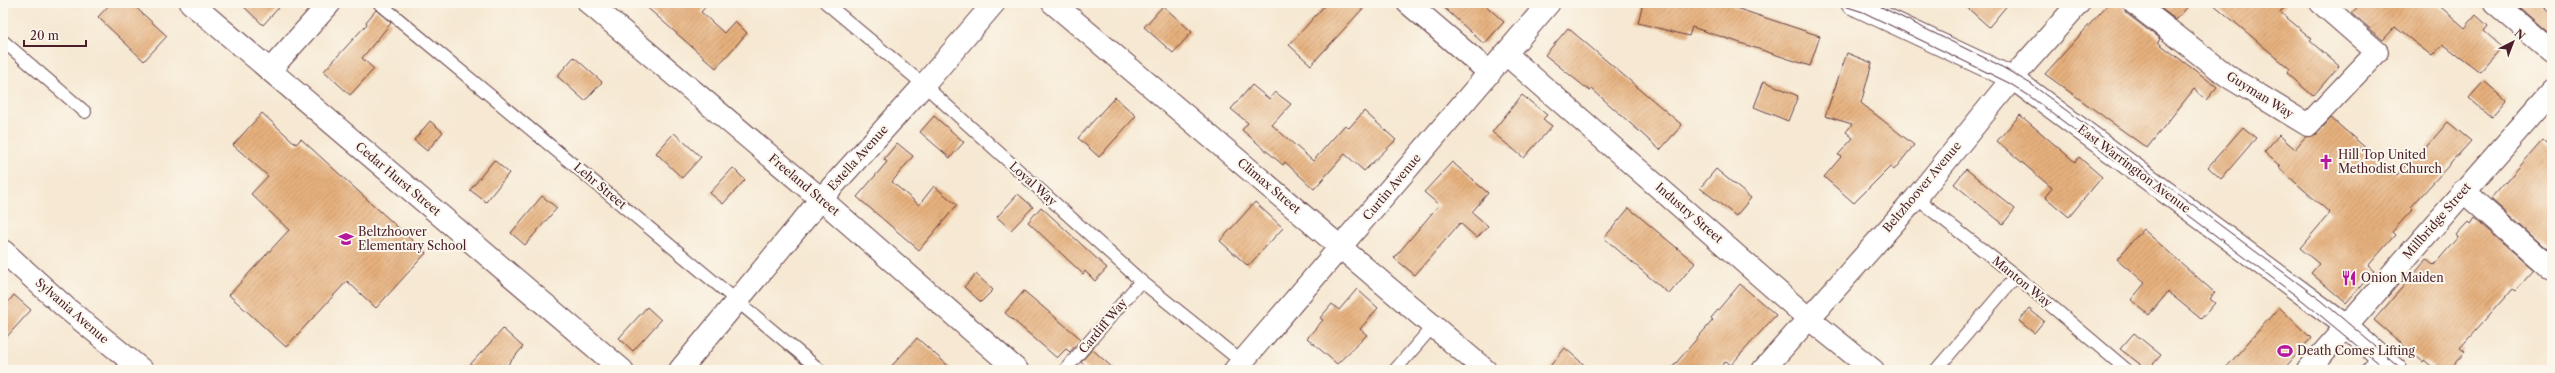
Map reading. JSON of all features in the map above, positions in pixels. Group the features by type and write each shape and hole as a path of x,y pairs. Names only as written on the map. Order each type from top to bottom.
{"street":[{"name":"Cedar Hurst Street","path":"191,3 622,370"},
{"path":"270,70 330,3"},
{"name":"Freeland Street","path":"589,3 821,199 1017,370"},
{"name":"Estella Avenue","path":"680,370 821,199 924,85 994,3"},
{"name":"Climax Street","path":"1053,3 1342,246 1485,370"},
{"path":"1408,3 1490,73"},
{"name":"Curtin Avenue","path":"1239,366 1549,3"},
{"name":"East Warrington Avenue","path":"1856,3 2012,78 2346,326 2373,363 2396,370"},
{"name":"Beltzhoover Avenue","path":"1763,370 1916,198 2012,78 2079,3"},
{"name":"Guyman Way","path":"2134,3 2229,77 2308,125 2377,52 2320,3"},
{"path":"2495,3 2552,52"},
{"name":"Industry Street","path":"1506,54 1808,318 1873,370"},
{"name":"Millbridge Street","path":"2308,370 2552,91"},
{"path":"2463,191 2552,270"},
{"name":"Sylvania Avenue","path":"3,251 65,307 142,370"}],"lane":[{"name":"Lehr Street","path":"379,3 738,300 820,370"},
{"name":"Loyal Way","path":"826,3 924,85 1141,281 1239,366"},
{"path":"3,41 85,112"},
{"name":"Manton Way","path":"1916,198 2016,276 2127,370"},
{"path":"1936,370 2016,276"},
{"name":"Cardiff Way","path":"1065,370 1141,281"},
{"path":"1395,370 1433,326"}],"building":[{"path":"111,3 131,3 167,36 144,61 98,17"},
{"path":"240,3 283,3 263,25"},
{"path":"642,3 709,3 701,12 724,33 735,21 747,33 716,68"},
{"path":"1327,3 1368,3 1311,65 1289,45"},
{"path":"1439,3 1483,3 1504,22 1484,44"},
{"path":"1643,3 1734,3 1733,7 1820,36 1810,66 1692,27 1689,36 1638,23"},
{"path":"1962,3 2009,3 1989,27"},
{"path":"2109,3 2122,3 2126,13 2160,39 2158,42 2160,44 2217,87 2206,100 2194,89 2147,148 2045,74"},
{"path":"2154,3 2191,3 2176,20"},
{"path":"2212,3 2288,3 2280,12 2312,39 2310,41 2339,66 2313,96 2287,73 2290,69"},
{"path":"2361,3 2436,3 2465,28 2476,15 2488,26 2484,31 2502,47 2480,72 2443,44 2432,56 2395,27 2383,40 2352,13"},
{"path":"2514,3 2540,3 2552,13 2552,36"},
{"path":"1163,6 1192,32 1173,53 1144,27"},
{"path":"376,10 391,23 362,58 374,69 350,95 324,71 367,24 366,22"},
{"path":"1568,28 1682,125 1660,150 1592,89 1590,91 1545,55"},
{"path":"1847,53 1872,63 1861,103 1914,145 1894,170 1890,167 1854,203 1824,177 1841,157 1838,155 1853,138 1846,132 1852,124 1825,116"},
{"path":"574,57 602,82 585,101 557,76"},
{"path":"1764,81 1798,96 1788,121 1754,107"},
{"path":"2484,81 2506,100 2491,117 2469,98"},
{"path":"1252,85 1269,99 1275,92 1291,104 1272,125 1313,161 1345,125 1349,128 1364,111 1396,140 1364,171 1345,154 1314,189 1285,162 1283,165 1242,130 1248,123 1231,109"},
{"path":"1522,95 1547,115 1543,119 1552,126 1524,158 1492,132"},
{"path":"1115,97 1136,116 1099,157 1078,138"},
{"name":"Beltzhoover Elementary School","path":"262,113 296,144 301,139 426,253 376,308 347,281 286,347 229,295 289,230 251,194 268,176 233,145"},
{"path":"2020,115 2075,162 2079,157 2102,177 2069,217 2045,197 2052,188 1997,141"},
{"path":"934,116 964,142 950,158 920,132"},
{"path":"2331,118 2397,175 2418,152 2420,154 2448,122 2471,141 2411,207 2413,209 2392,232 2395,235 2368,266 2374,271 2346,303 2311,273 2319,264 2300,248 2330,213 2279,168 2280,166 2264,152 2279,135 2295,149 2305,137 2317,134"},
{"path":"430,121 443,132 427,151 414,140"},
{"path":"2243,127 2256,138 2221,179 2208,167"},
{"path":"674,133 701,157 682,178 656,153"},
{"path":"2543,140 2552,149 2552,250 2550,252 2491,199"},
{"path":"897,143 913,156 892,182 919,205 934,186 957,205 919,250 857,197 887,162 884,159"},
{"path":"494,160 509,173 486,202 470,190"},
{"path":"1452,162 1488,193 1472,212 1488,226 1477,238 1460,223 1415,275 1394,258 1439,205 1424,192"},
{"path":"733,168 745,180 723,204 710,193"},
{"path":"1716,169 1751,198 1736,216 1700,188"},
{"path":"1966,169 2015,209 2003,224 1954,184"},
{"path":"1018,194 1033,207 1011,230 997,217"},
{"path":"542,196 557,208 525,245 511,233"},
{"path":"1255,202 1283,228 1248,266 1220,241"},
{"path":"1041,207 1107,268 1095,281 1085,271 1083,274 1028,222"},
{"path":"1629,208 1695,263 1669,294 1604,238"},
{"path":"2474,218 2534,270 2516,290 2513,288 2460,348 2465,352 2449,370 2436,370 2424,360 2423,362 2374,320 2427,259 2434,265 2458,237 2456,235 2468,222 2470,224"},
{"path":"2143,229 2215,293 2210,299 2215,303 2201,319 2168,292 2149,315 2131,300 2145,283 2117,259"},
{"path":"976,274 993,290 981,302 964,287"},
{"path":"1740,284 1776,315 1731,365 1726,361 1718,370 1670,370 1713,320 1711,318"},
{"path":"1357,289 1378,308 1360,329 1367,335 1337,364 1307,338 1323,320 1320,318 1332,304 1339,310"},
{"path":"1024,291 1081,339 1070,352 1066,349 1057,358 1005,313"},
{"path":"14,295 31,310 3,341 3,308"},
{"path":"647,307 661,320 633,351 619,338"},
{"path":"2279,307 2311,338 2283,370 2224,370"},
{"path":"2029,309 2044,321 2034,333 2019,321"},
{"path":"503,329 523,347 503,370 465,370"},
{"path":"2134,333 2161,355 2148,370 2120,349"},
{"path":"917,338 953,370 888,370"},
{"path":"1565,348 1590,370 1547,370"},
{"path":"1092,349 1115,370 1090,370 1081,362"}],"tram line":[{"path":"1835,3 1863,12 2009,83 2028,95 2303,301 2386,370"},
{"path":"1873,3 1997,64 2031,84 2322,301 2403,370"}],"place":[{"name":"Hill Top United Methodist Church","path":"2326,162"},
{"name":"Beltzhoover Elementary School","path":"346,239"},
{"name":"Onion Maiden","path":"2349,278"},
{"name":"Death Comes Lifting","path":"2285,351"}]}
